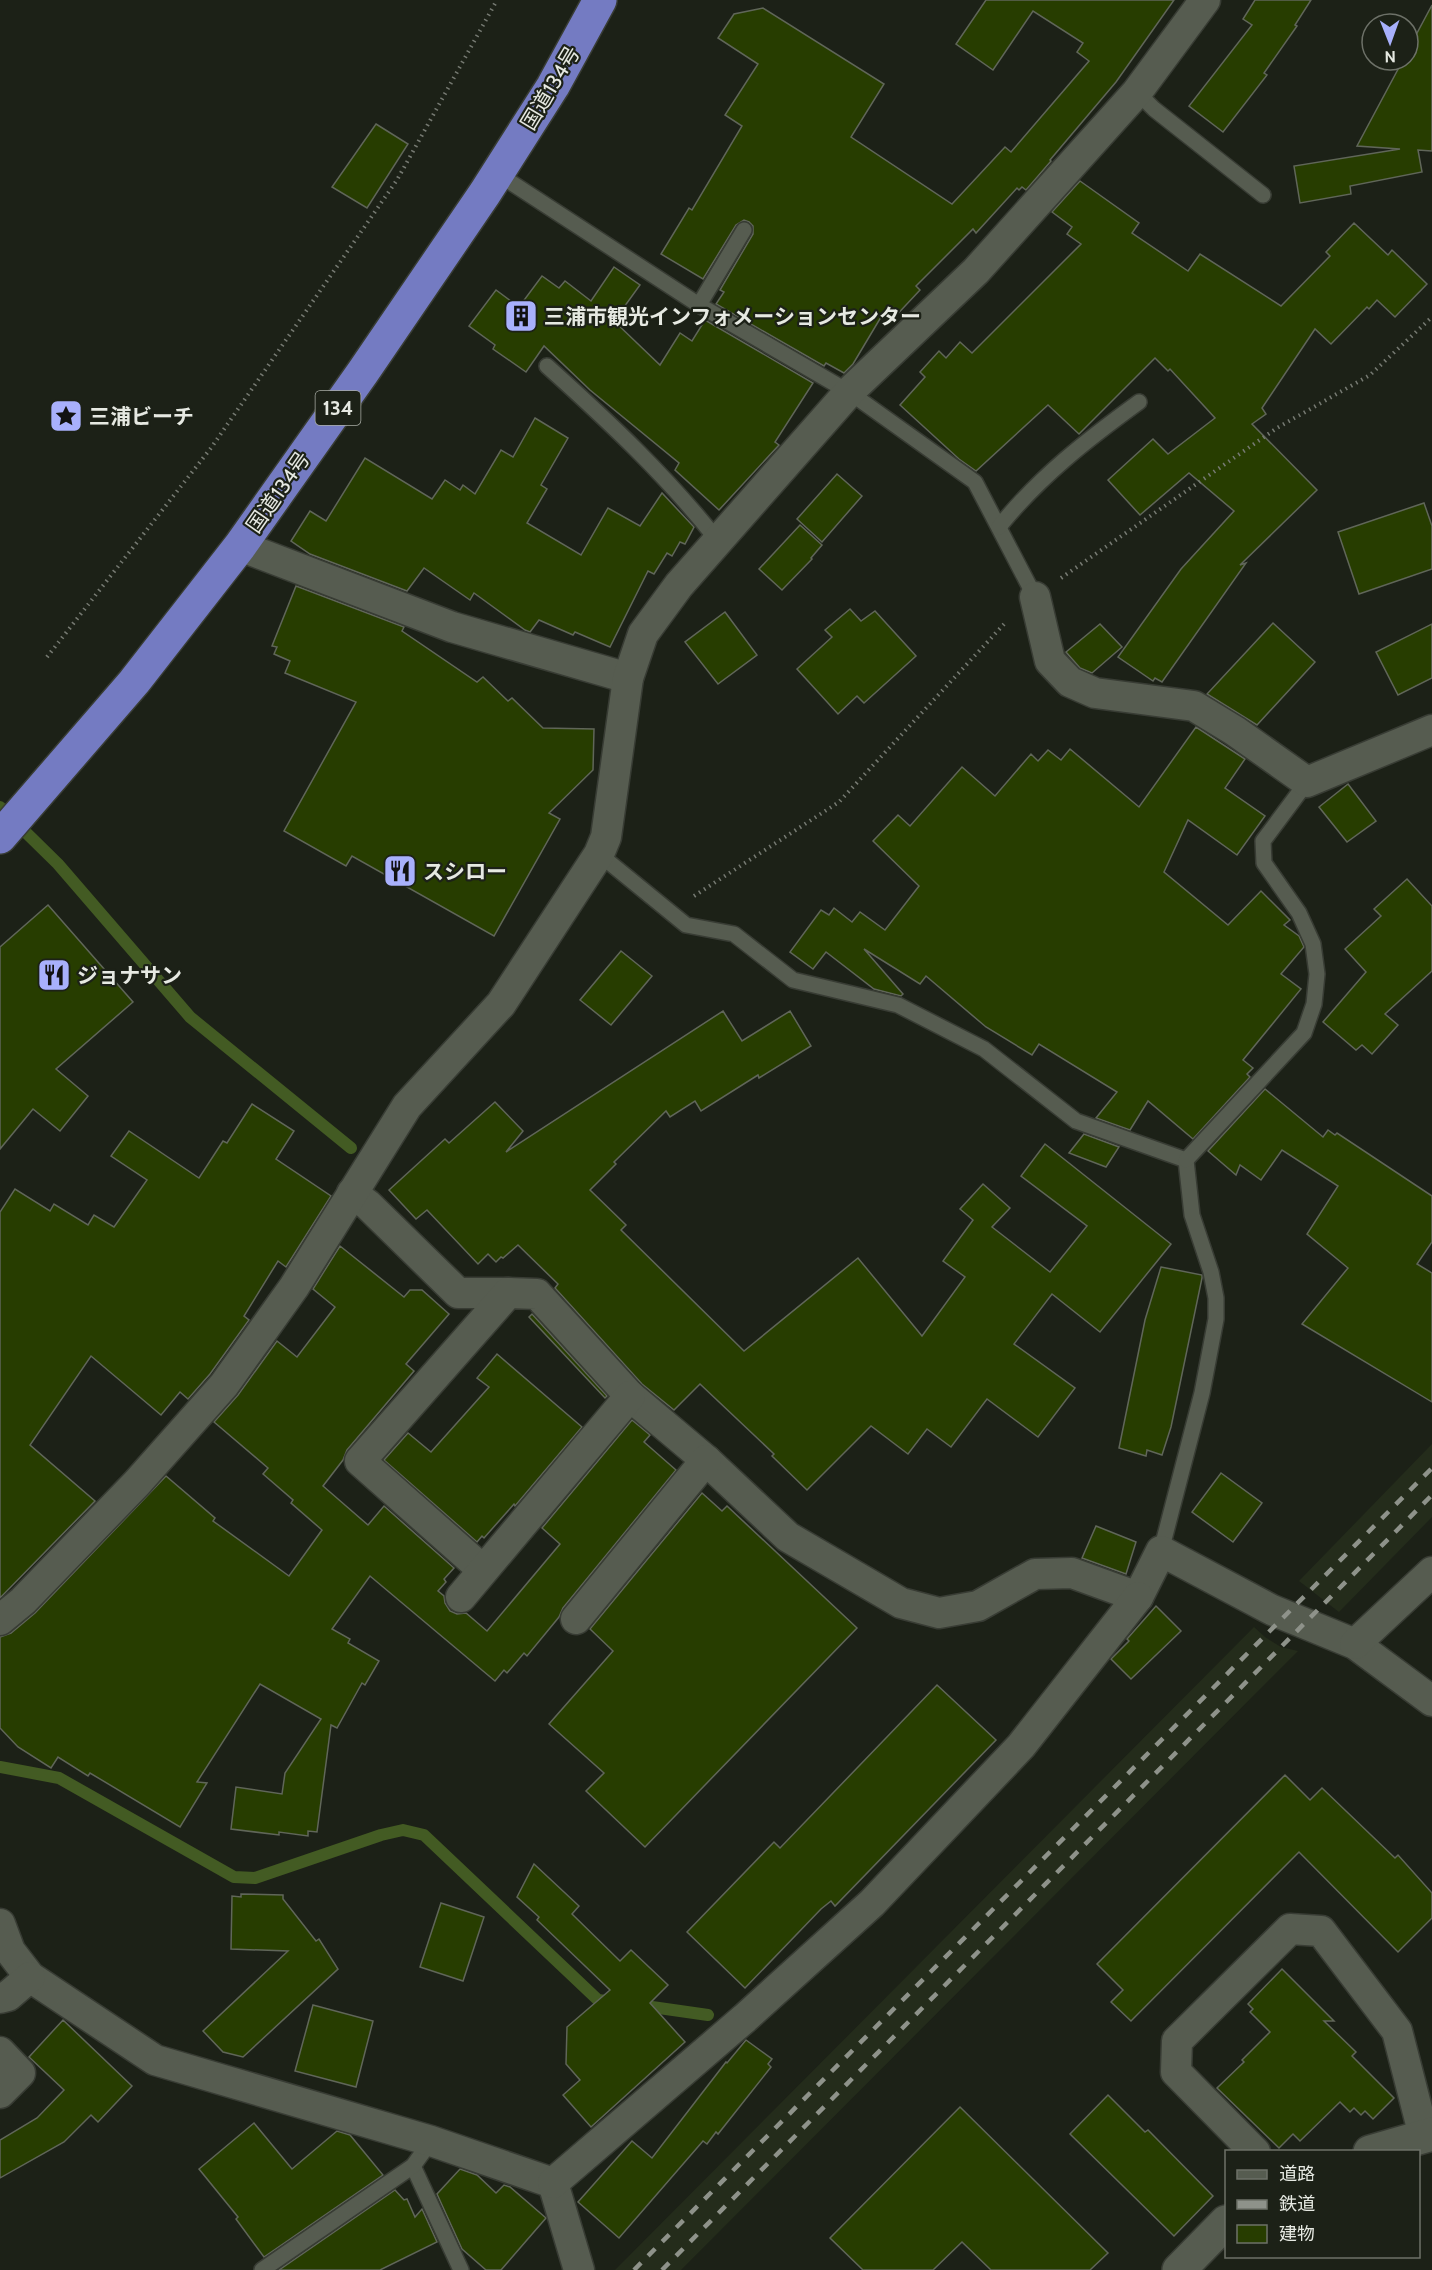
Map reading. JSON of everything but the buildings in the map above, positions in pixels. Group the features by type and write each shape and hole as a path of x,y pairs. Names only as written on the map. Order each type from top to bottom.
{"highway":[{"name":"国道134号","path":"0,837 134,682 240,546 363,372 498,174 553,86 600,0"}],"street":[{"path":"0,1620 23,1601 137,1483 224,1385 294,1287 407,1106 501,1004 599,854 606,837 628,678 643,634 679,585 849,392 976,271 1137,92 1205,0"},
{"path":"240,546 452,627 628,678"},
{"path":"1035,597 1050,661 1070,682 1095,693 1194,706 1236,731 1307,782 1432,730"},
{"path":"352,1193 368,1205 458,1293 537,1294 630,1396 706,1460 788,1537 901,1603 939,1613 978,1606 1035,1574 1072,1573 1138,1597"},
{"path":"483,1570 360,1461 508,1293"},
{"path":"461,1597 630,1396"},
{"path":"576,1619 706,1460"},
{"path":"553,2183 745,2018 872,1903 1021,1746 1138,1597 1161,1551 1272,1610 1355,1644 1432,1701"},
{"path":"1355,1644 1432,1572"},
{"path":"0,1924 10,1952 30,1977 155,2060 431,2141 553,2183"},
{"path":"1254,2150 1176,2072 1177,2041 1290,1929 1321,1931 1397,2031 1428,2135 1374,2150"},
{"path":"0,1998 8,1996 30,1977"},
{"path":"0,2052 20,2073 0,2093"},
{"path":"553,2183 579,2270"},
{"path":"1179,2270 1225,2224"}],"lane":[{"path":"1137,92 1154,110 1263,195"},
{"path":"498,174 699,305 849,392 975,482 1035,597"},
{"path":"699,305 744,230"},
{"path":"547,366 621,432 699,516 718,541"},
{"path":"999,527 1021,499 1081,445 1139,402"},
{"path":"1161,1551 1202,1393 1216,1319 1216,1298 1210,1272 1192,1215 1186,1160 1304,1033 1314,1004 1317,974 1313,944 1299,913 1264,863 1263,841 1307,782"},
{"path":"599,854 686,925 734,934 793,980 897,1005 984,1049 1076,1121 1186,1160"},
{"path":"262,2270 413,2166 431,2141"},
{"path":"413,2166 461,2270"}],"path":[{"path":"47,657 211,448 397,180 497,0"}],"shaded area":[{"path":"1432,1444 1432,1517 1339,1612 1299,1581"},
{"path":"1254,1627 1281,1647 1298,1651 681,2270 615,2270"}],"waterway":[{"path":"0,807 58,864 190,1017 351,1148"},
{"path":"0,1767 59,1778 234,1877 255,1878 381,1835 403,1830 424,1835 598,2000 615,2002"},
{"path":"638,2005 708,2015"}],"railway":[{"path":"634,2270 1432,1468"},
{"path":"662,2270 1432,1495"}],"place":[{"name":"三浦市観光インフォメーションセンター","path":"521,316"},
{"name":"三浦ビーチ","path":"66,416"},
{"name":"スシロー","path":"400,871"},
{"name":"ジョナサン","path":"54,975"}]}
